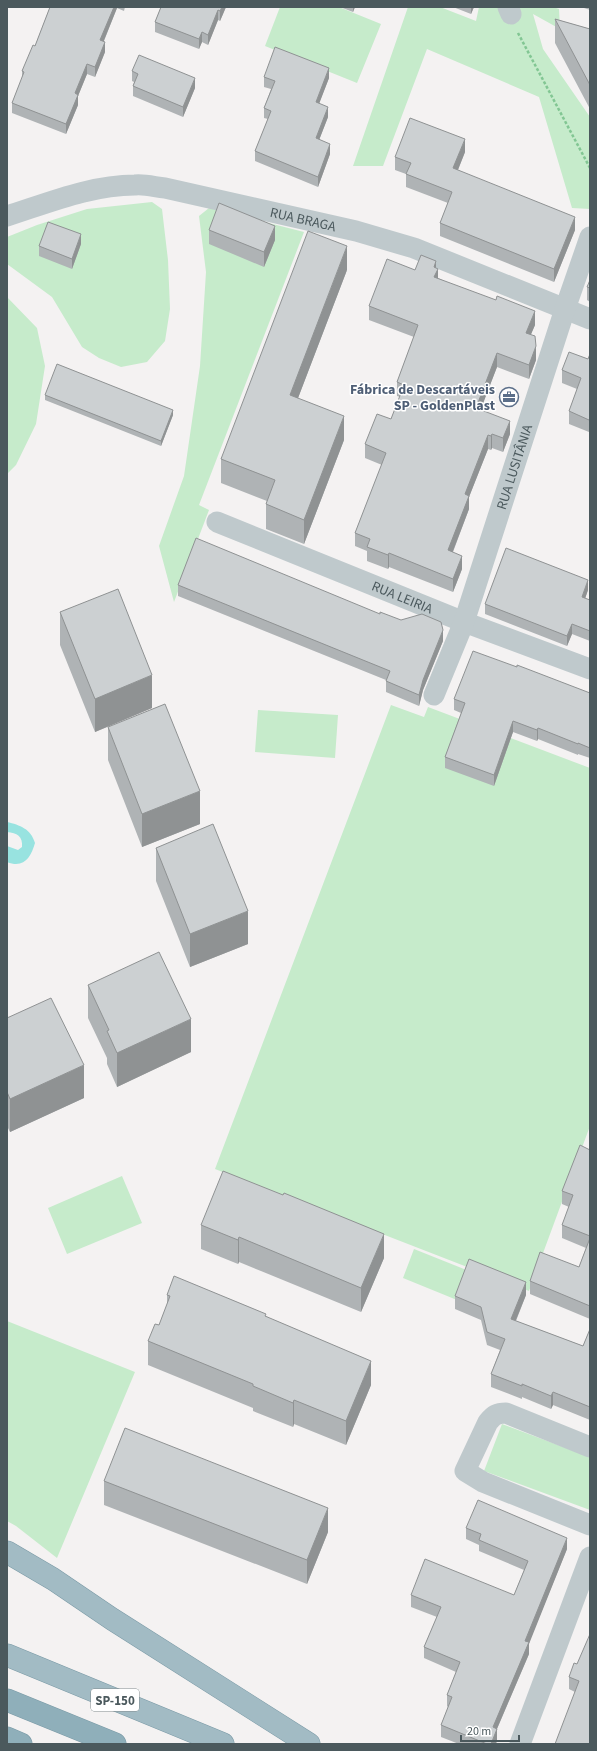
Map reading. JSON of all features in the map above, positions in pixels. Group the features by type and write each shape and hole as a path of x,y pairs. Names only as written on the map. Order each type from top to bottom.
{"highway":[{"path":"7,1552 53,1579 112,1619 309,1744"},
{"name":"SP-150","path":"7,1655 223,1744"},
{"path":"7,1700 114,1744"},
{"path":"7,1738 21,1744"}],"street":[{"name":"RUA BRAGA","path":"7,216 56,200 101,188 135,184 165,188 356,230 414,248 590,319"},
{"name":"RUA LUSITÂNIA","path":"434,695 464,622 565,309 590,237"},
{"name":"RUA LEIRIA","path":"217,522 464,622 590,669"},
{"path":"590,1447 506,1413 497,1413 488,1422 465,1471 483,1482 590,1525"},
{"path":"520,1744 590,1557"}],"path":[{"path":"510,10 520,38 590,168"}],"green space":[{"path":"280,7 339,7 381,24 357,83 265,46"},
{"path":"408,7 440,7 476,21 479,7 553,7 559,9 560,29 533,14 543,49 590,117 590,209 572,208 539,97 427,49 383,166 353,166"},
{"path":"152,202 162,209 168,260 170,309 165,341 147,362 121,367 99,358 82,347 52,297 7,264 7,237 37,225 87,209"},
{"path":"209,208 304,232 199,505 209,510 174,602 159,546 184,476 200,366 206,272 199,216"},
{"path":"7,297 37,328 45,366 36,424 16,465 7,474"},
{"path":"391,705 424,717 428,707 590,768 590,1126 529,1291 215,1169"},
{"path":"258,710 338,715 335,758 255,752"},
{"path":"122,1176 142,1223 67,1254 48,1208"},
{"path":"414,1249 469,1271 457,1300 403,1278"},
{"path":"7,1321 135,1372 57,1558 16,1526 7,1521"},
{"path":"502,1424 590,1457 590,1510 484,1471"}],"water":[{"path":"7,822 28,831 35,843 29,857 22,863 13,864 7,862 7,846 18,850 22,847 22,843 19,836 14,833 7,832"}],"building":[{"path":"50,7 114,7 100,40 105,42 95,67 87,64 75,93 78,95 66,124 12,103 24,72 22,71 33,45 35,46"},
{"path":"161,7 222,7 220,11 218,10 208,35 202,32 199,39 155,22"},
{"path":"555,19 590,29 590,85"},
{"path":"275,47 329,68 316,102 328,107 316,138 330,144 318,177 255,151 271,111 264,108 275,81 264,77"},
{"path":"139,55 195,78 183,107 133,86 138,74 132,71"},
{"path":"410,118 465,139 453,168 575,217 554,269 440,223 452,192 406,174 411,163 395,157"},
{"path":"219,203 275,226 264,252 209,230"},
{"path":"48,222 81,234 72,259 39,246"},
{"path":"308,231 347,246 290,395 344,416 304,520 266,504 275,480 221,459"},
{"path":"421,255 436,261 434,267 438,269 434,277 496,300 497,296 535,311 526,333 535,336 536,346 529,365 497,353 476,408 510,421 503,438 492,434 491,436 488,435 465,494 469,496 448,550 462,556 453,579 389,553 388,555 367,547 370,539 355,533 386,453 365,444 377,414 391,419 404,385 397,382 418,325 369,306 387,259 415,270"},
{"path":"590,280 590,288 587,287"},
{"path":"569,352 588,359 590,354 589,420 569,411 581,378 562,370"},
{"path":"57,364 173,410 161,441 45,395"},
{"path":"196,538 380,614 380,612 401,620 422,614 441,622 443,630 423,680 419,695 386,681 390,671 178,585"},
{"path":"506,548 588,580 582,597 590,600 590,631 572,624 567,636 485,604"},
{"path":"118,589 152,675 95,699 60,612"},
{"path":"473,651 517,667 517,665 590,693 590,748 538,728 537,730 513,721 494,775 445,757 465,703 454,699"},
{"path":"165,704 200,791 142,814 108,727"},
{"path":"213,824 248,911 190,934 156,848"},
{"path":"159,952 191,1019 117,1053 107,1031 109,1030 88,985"},
{"path":"51,998 84,1065 10,1099 7,1092 7,1018"},
{"path":"580,1145 590,1150 590,1236 562,1225 573,1195 562,1191"},
{"path":"223,1171 283,1195 284,1193 384,1234 361,1288 239,1237 238,1240 201,1225"},
{"path":"590,1238 590,1306 530,1281 540,1252 579,1267"},
{"path":"469,1259 526,1282 511,1319 583,1346 590,1329 590,1407 553,1392 551,1396 522,1384 522,1386 491,1374 505,1339 487,1332 481,1307 455,1296"},
{"path":"174,1276 266,1314 265,1316 371,1361 346,1421 294,1400 293,1403 253,1386 253,1384 148,1341 155,1324 159,1325 170,1296 167,1295"},
{"path":"125,1428 328,1508 307,1560 104,1481"},
{"path":"478,1500 567,1538 525,1641 529,1642 493,1727 497,1729 491,1744 487,1744 441,1725 452,1697 447,1695 460,1662 424,1647 441,1607 411,1595 425,1559 514,1595 528,1561 479,1540 481,1534 466,1528"},
{"path":"590,1634 590,1744 555,1744 579,1681 569,1677 574,1663 577,1664"}],"place":[{"name":"Fábrica de Descartáveis SP - GoldenPlast","path":"509,397"}]}
